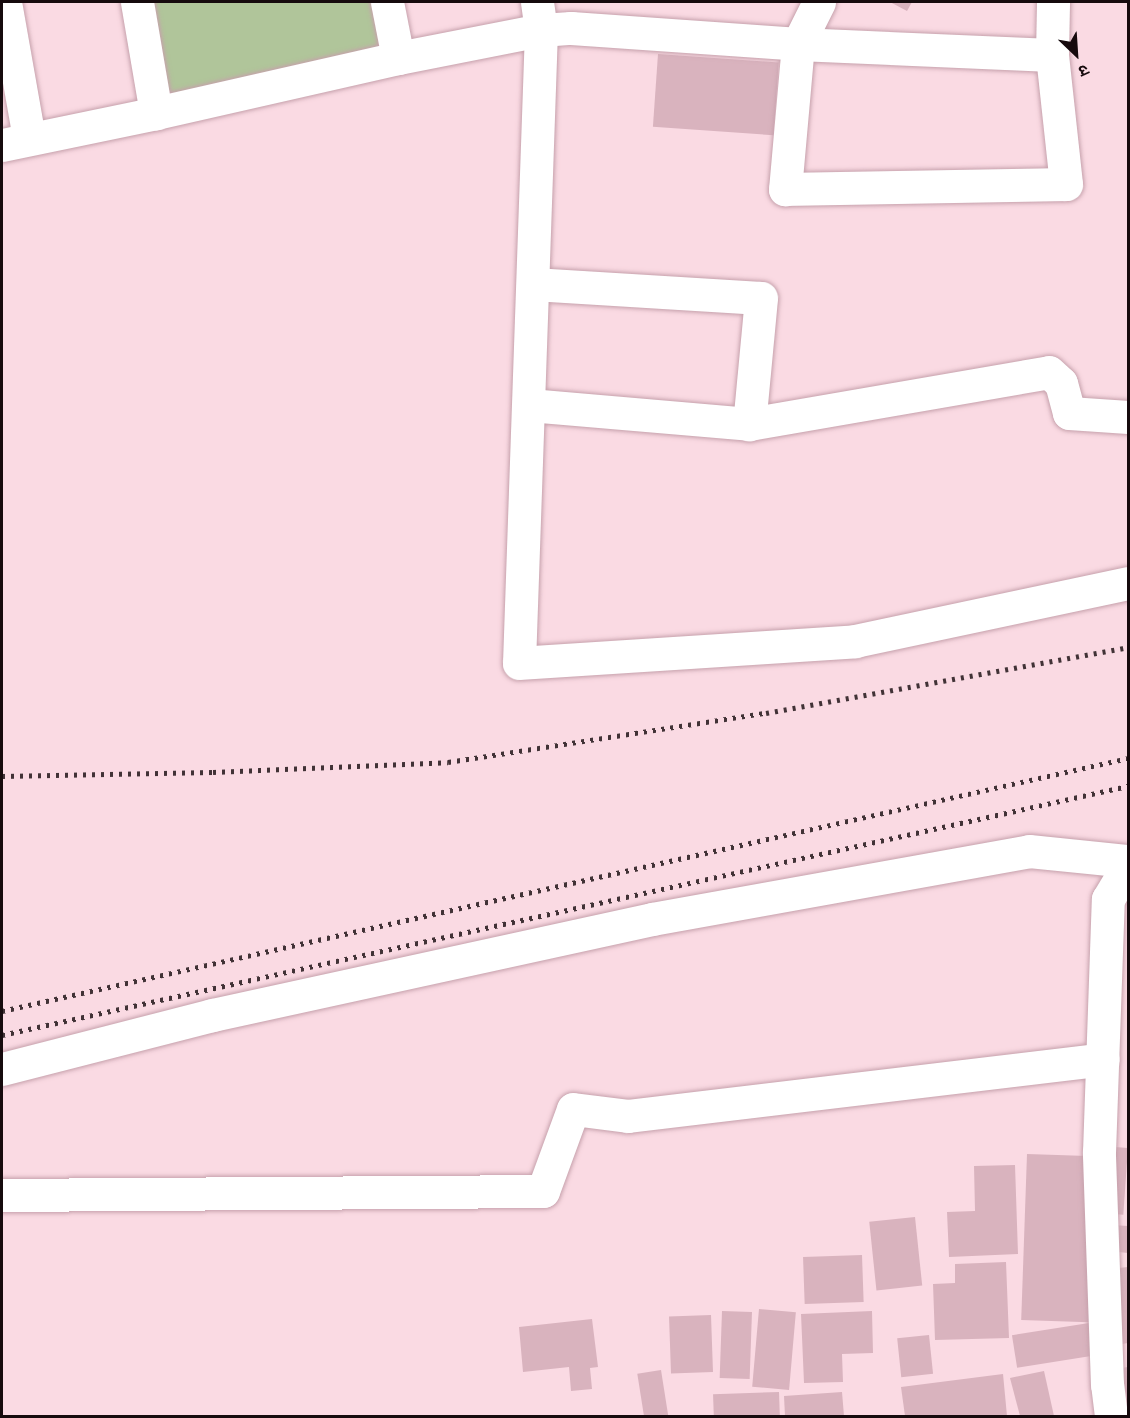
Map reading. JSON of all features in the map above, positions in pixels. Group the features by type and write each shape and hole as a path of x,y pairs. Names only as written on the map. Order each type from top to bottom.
{"street":[{"path":"4,2 15,141 156,113 398,58 549,20 590,2"},
{"path":"137,2 156,113"},
{"path":"387,2 398,58"},
{"path":"819,2 798,44 785,189 1066,184 1052,56 1053,2"},
{"path":"549,20 798,44 1052,56"},
{"path":"549,20 532,284 519,663 855,641 1128,583"},
{"path":"532,284 760,298 749,424"},
{"path":"529,405 749,424 1049,372 1061,383 1069,413 1128,417"},
{"path":"2,1069 212,1015 652,919 1029,851 1128,861"},
{"path":"1111,1416 1107,1384 1099,1152 1108,899 1128,866"},
{"path":"2,1196 543,1191 573,1109 628,1116 1103,1059"}],"green space":[{"path":"137,2 387,2 398,58 156,113"}],"building":[{"path":"890,2 912,2 907,11"},
{"path":"658,54 779,62 774,135 653,127"},
{"path":"1115,1147 1128,1148 1123,1215 1110,1214"},
{"path":"1027,1154 1095,1156 1089,1322 1021,1320"},
{"path":"1015,1165 1018,1254 949,1257 947,1212 975,1211 974,1166"},
{"path":"915,1217 922,1286 876,1290 869,1222"},
{"path":"1112,1225 1128,1226 1128,1253 1109,1251"},
{"path":"862,1255 864,1302 805,1304 803,1257"},
{"path":"1006,1262 1009,1338 935,1340 933,1284 955,1283 955,1264"},
{"path":"1128,1267 1128,1343 1116,1345 1109,1269"},
{"path":"759,1309 796,1312 789,1390 752,1387"},
{"path":"722,1311 752,1312 750,1379 720,1378"},
{"path":"872,1311 873,1353 842,1354 843,1382 804,1383 801,1314"},
{"path":"711,1315 713,1372 671,1373 669,1316"},
{"path":"592,1319 598,1367 590,1368 592,1389 571,1391 569,1367 523,1372 519,1327"},
{"path":"1089,1323 1094,1356 1017,1368 1012,1335"},
{"path":"929,1335 933,1374 901,1377 897,1338"},
{"path":"1128,1367 1128,1399 1127,1399 1121,1368"},
{"path":"661,1370 668,1416 644,1416 637,1374"},
{"path":"1044,1371 1054,1416 1020,1416 1010,1378"},
{"path":"1003,1374 1007,1416 905,1416 901,1387"},
{"path":"779,1392 780,1416 714,1416 713,1394"},
{"path":"842,1392 844,1416 785,1416 784,1396"}],"railway":[{"path":"2,776 213,772 448,762 766,713 1128,647"},
{"path":"2,1011 1128,758"},
{"path":"2,1035 1128,786"}]}
